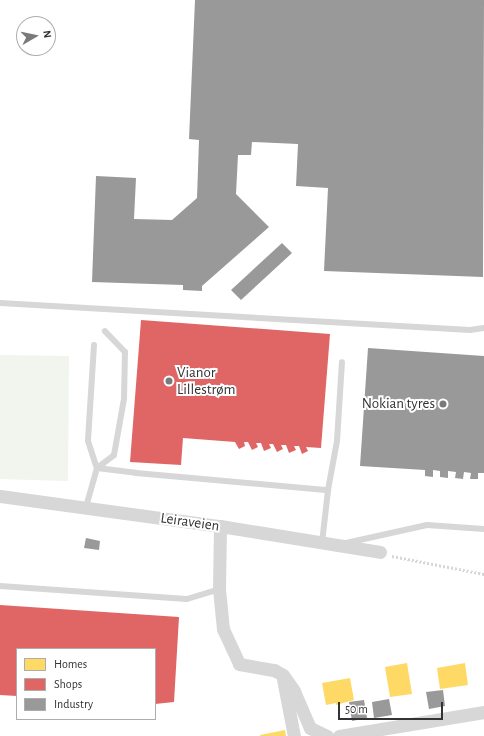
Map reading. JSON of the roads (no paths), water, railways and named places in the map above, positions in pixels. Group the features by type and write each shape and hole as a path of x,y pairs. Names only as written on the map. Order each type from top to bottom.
{"street":[{"name":"Leiraveien","path":"0,496 220,526 380,552"},
{"path":"220,526 219,589 223,629 239,664 274,670 283,675 294,691 310,728 327,736"},
{"path":"283,675 294,736"},
{"path":"339,736 395,725 484,712"}],"lane":[{"path":"0,303 462,330 484,328"},
{"path":"97,468 114,455 126,379 125,352 105,331"},
{"path":"86,507 97,468 88,441 94,345"},
{"path":"322,543 328,490 337,441 342,362"},
{"path":"97,468 136,473 328,490"},
{"path":"336,545 427,526 484,529"},
{"path":"0,586 187,599 219,589"}],"place":[{"name":"Vianor Lillestrøm","path":"169,381"},
{"name":"Nokian tyres","path":"443,404"}]}
